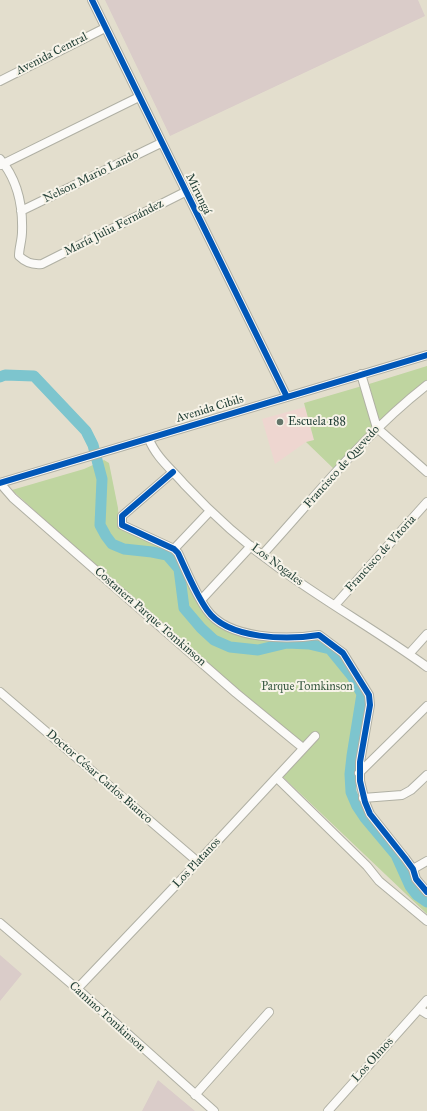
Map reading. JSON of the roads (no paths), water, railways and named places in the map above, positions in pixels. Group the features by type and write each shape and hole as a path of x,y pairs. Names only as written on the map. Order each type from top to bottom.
{"street":[{"name":"Mirungá","path":"92,0 161,144 286,397"},
{"name":"Avenida Central","path":"0,81 105,28"},
{"path":"21,211 11,173 1,163 139,96"},
{"name":"Nelson Mario Lando","path":"21,211 161,144"},
{"name":"María Julia Fernández","path":"21,211 22,233 19,256 31,264 42,264 185,192"},
{"name":"Avenida Cibils","path":"0,483 427,355"},
{"path":"361,374 377,428 427,472"},
{"name":"Francisco de Quevedo","path":"262,555 377,428 406,401 427,385"},
{"name":"Los Nogales","path":"149,439 155,451 210,511 251,546 335,605 409,654 427,668"},
{"path":"173,472 122,516 121,523 125,527 174,549 178,553 201,600 214,618 236,629 253,634 277,638 319,635 343,653 369,694 370,705 362,744 359,773 364,798 370,814 413,869 416,879 427,892"},
{"name":"Costanera Parque Tomkinson","path":"0,483 13,498 236,693 303,748"},
{"name":"Francisco de Vitoria","path":"335,605 427,502"},
{"path":"174,549 210,511"},
{"path":"201,600 251,546"},
{"path":"409,654 427,634"},
{"name":"Doctor César Carlos Bianco","path":"0,692 198,862"},
{"path":"359,773 427,706"},
{"name":"Los Platanos","path":"76,989 198,862 315,736"},
{"path":"364,798 402,795 411,790 427,775"},
{"path":"277,778 367,866 379,881 427,921"},
{"path":"413,869 427,861"},
{"name":"Camino Tomkinson","path":"0,924 214,1111"},
{"path":"427,1000 419,1010 427,1014"},
{"name":"Los Olmos","path":"328,1111 419,1010"},
{"path":"195,1094 269,1012"}],"waterway":[{"path":"0,377 5,375 34,376 86,431 93,445 102,479 100,525 106,536 112,544 124,549 167,555 179,569 184,608 201,628 214,640 230,647 258,650 287,643 309,644 330,649 352,676 362,694 352,756 350,774 351,792 357,806 365,818 396,855 410,886 417,895 427,902"}],"place":[{"name":"Escuela 188","path":"280,422"}],"park label":[{"name":"Parque Tomkinson","path":"307,687"}]}
